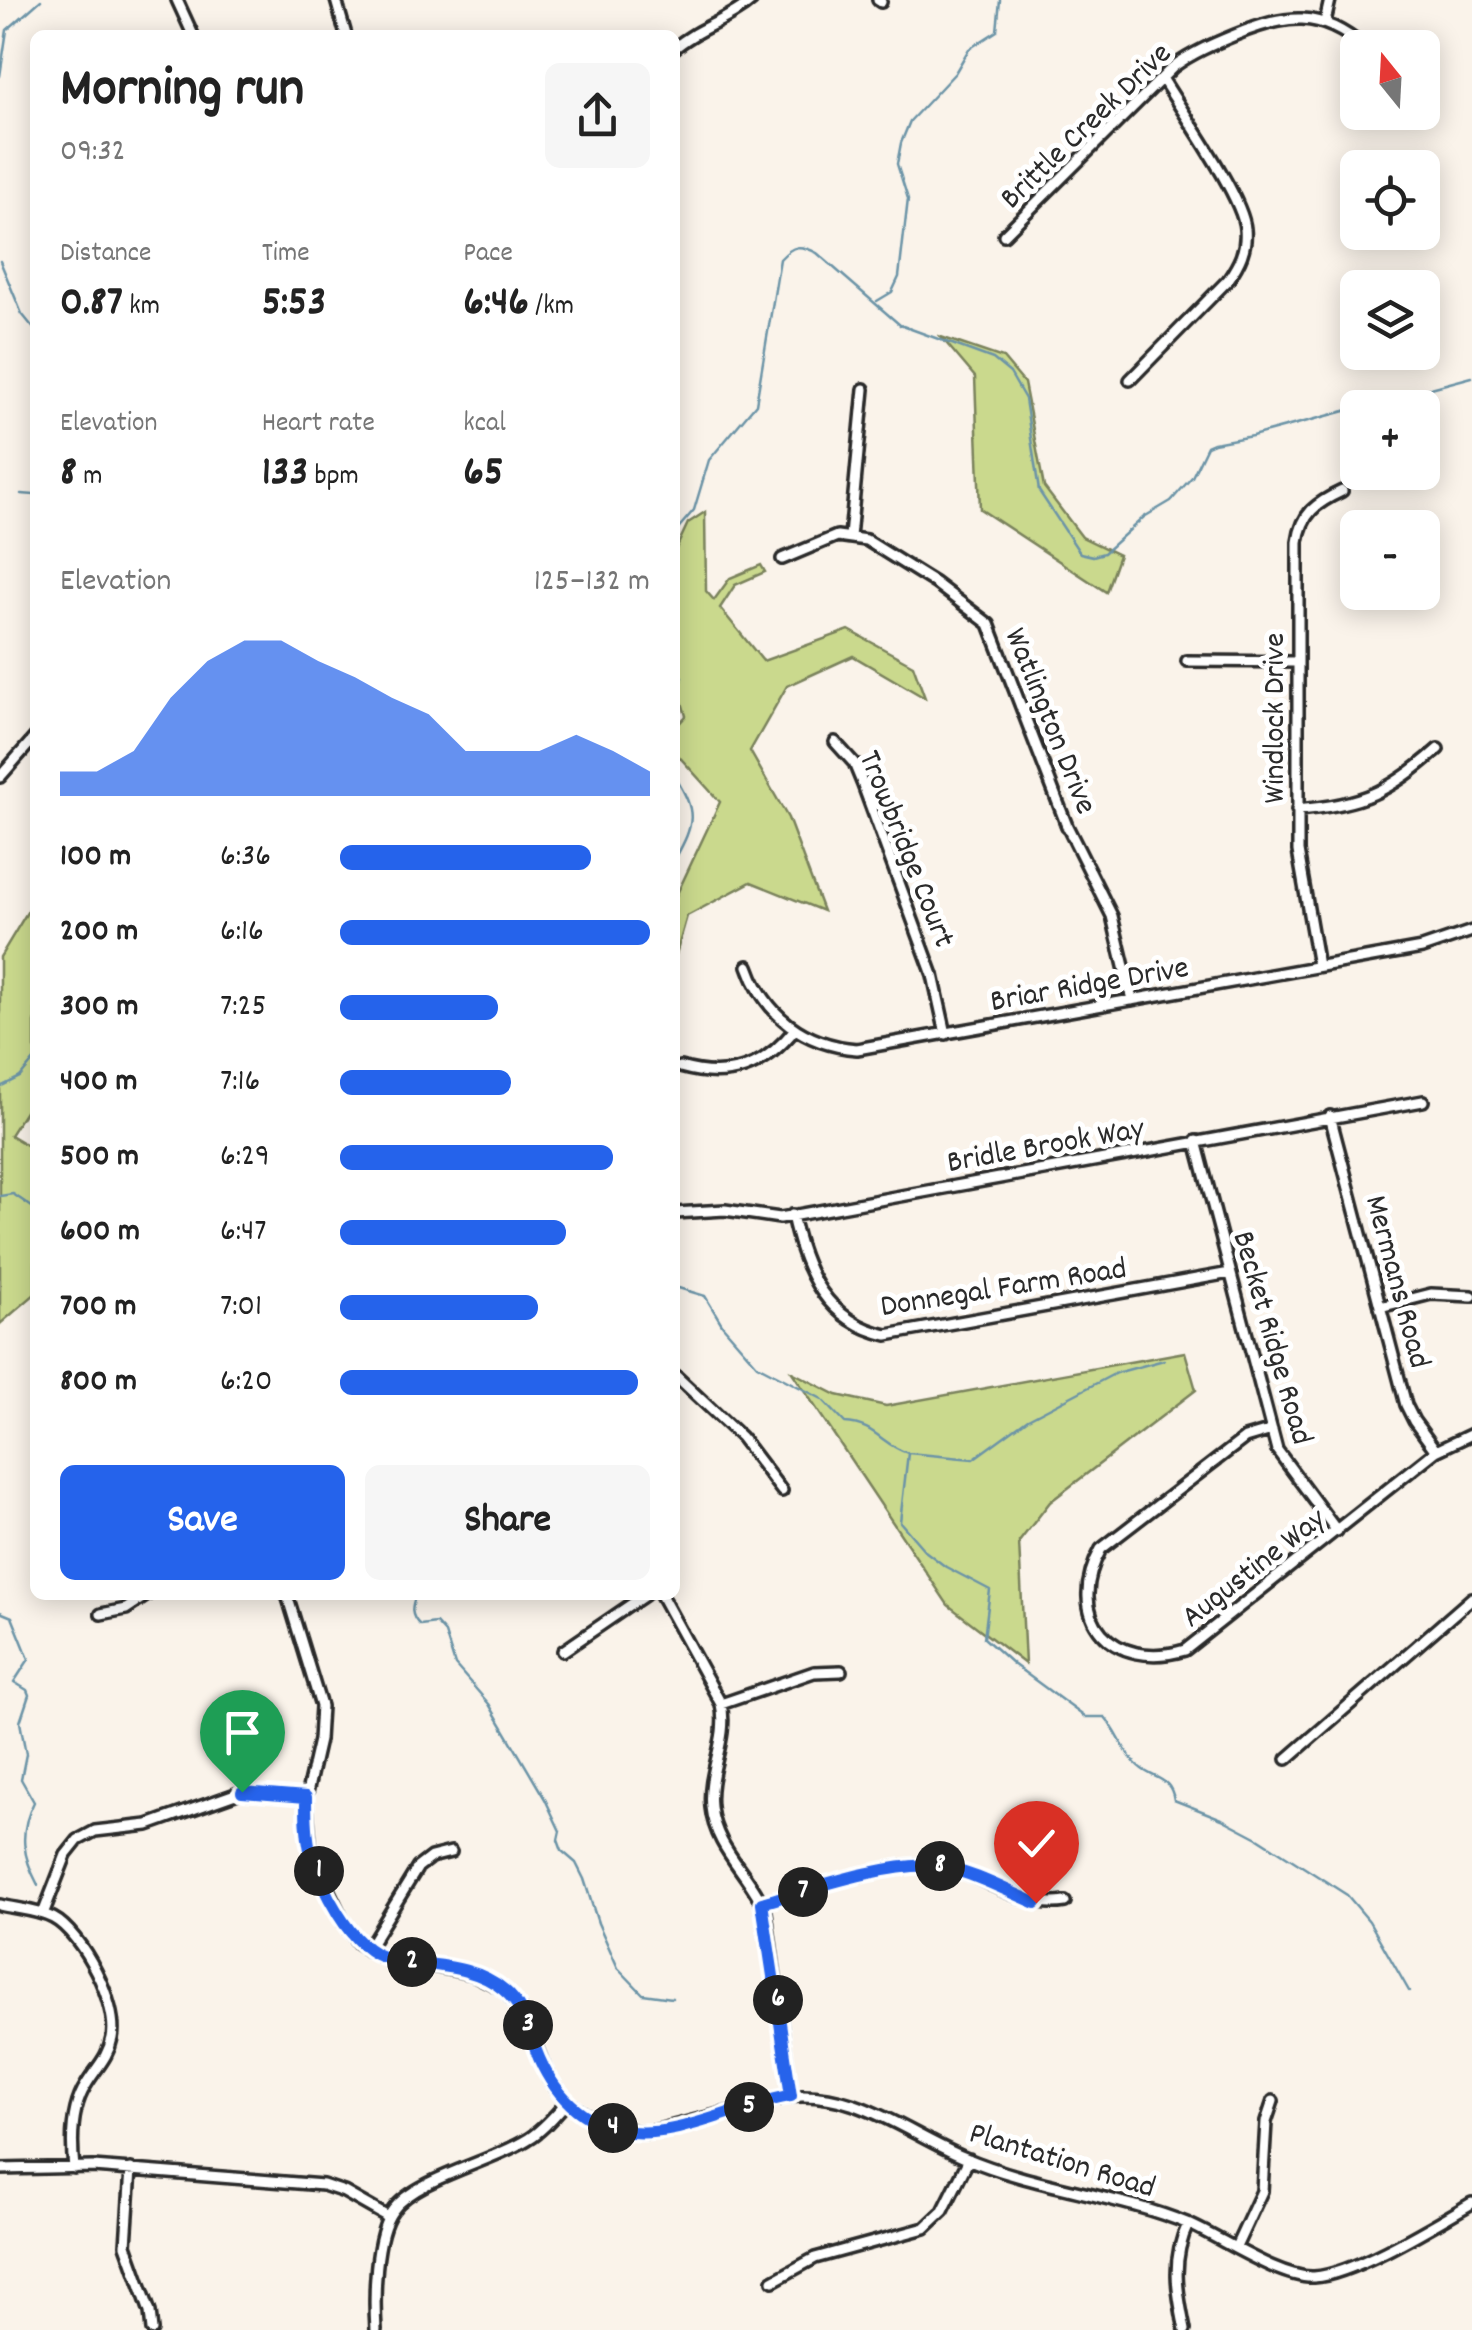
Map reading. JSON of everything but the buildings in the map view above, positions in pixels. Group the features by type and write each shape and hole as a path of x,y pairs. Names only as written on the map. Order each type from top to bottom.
{"street":[{"path":"176,0 191,30"},
{"path":"336,0 345,30"},
{"path":"680,44 752,0"},
{"path":"1330,0 1325,22 1340,32"},
{"name":"Brittle Creek Drive","path":"1004,235 1162,78 1196,52 1248,30 1294,18 1325,22"},
{"path":"1130,380 1228,280 1240,264 1245,244 1240,208 1162,78"},
{"path":"782,559 827,539 850,537 864,389"},
{"name":"Windlock Drive","path":"1318,966 1300,868 1297,810 1300,528 1313,507 1342,491"},
{"name":"Watlington Drive","path":"850,537 879,546 989,624 1067,826 1112,916 1132,1000"},
{"path":"1187,661 1297,662"},
{"name":"Trowbridge Court","path":"835,742 854,764 863,784 933,975 946,1034"},
{"path":"0,777 30,743"},
{"path":"1297,810 1336,807 1378,794 1438,749"},
{"name":"Briar Ridge Drive","path":"748,966 760,994 783,1021 816,1040 857,1049 1422,948 1472,930"},
{"path":"680,1067 714,1074 750,1066 768,1058 795,1029"},
{"name":"Bridle Brook Way","path":"680,1213 725,1210 792,1216 1424,1101"},
{"name":"Mermans Road","path":"1330,1116 1406,1404 1436,1452"},
{"name":"Becket Ridge Road","path":"1196,1141 1277,1450 1336,1532"},
{"name":"Donnegal Farm Road","path":"792,1216 805,1264 835,1310 865,1330 887,1336 1230,1273"},
{"path":"1380,1307 1431,1294 1472,1296"},
{"path":"680,1380 742,1437 782,1491"},
{"name":"Augustine Way","path":"1272,1430 1245,1438 1101,1549 1092,1565 1087,1603 1095,1622 1125,1652 1164,1656 1186,1650 1436,1452 1472,1434"},
{"path":"1286,1759 1472,1598"},
{"path":"100,1614 126,1609 140,1600"},
{"path":"289,1600 321,1706 319,1740 306,1797 311,1854 348,1931 367,1950 418,1867 451,1852"},
{"path":"563,1652 639,1600"},
{"path":"664,1600 721,1704 723,1724 711,1788 711,1810 728,1854 762,1903 791,2096"},
{"path":"721,1704 814,1672 841,1671"},
{"path":"42,1914 66,1854 78,1840 95,1830 148,1825 242,1792 306,1797"},
{"path":"762,1903 918,1865 947,1868 1036,1903 1064,1902"},
{"path":"0,1905 42,1914 75,1936 113,2018 114,2034 106,2058 85,2086 79,2102 72,2141 74,2168"},
{"name":"Plantation Road","path":"367,1950 387,1958 473,1974 503,1989 522,2011 543,2069 567,2102 600,2124 618,2130 646,2133 791,2096 825,2096 853,2102 969,2159 1142,2207 1188,2224 1286,2272 1323,2276 1356,2264 1472,2203"},
{"path":"1236,2247 1262,2191 1266,2122 1274,2101"},
{"path":"376,2330 380,2253 388,2217 399,2202 416,2189 528,2139 567,2102"},
{"path":"773,2280 830,2253 924,2228 943,2211 969,2159"},
{"path":"0,2169 131,2169 323,2184 388,2217"},
{"path":"131,2169 126,2245 150,2312 152,2330"},
{"path":"1184,2330 1176,2261 1188,2224"}],"green space":[{"path":"941,337 1003,358 1024,383 1044,487 1082,537 1119,555 1106,592 980,509 975,377"},
{"path":"705,512 706,591 714,600 730,578 761,565 765,572 735,585 720,608 763,661 849,630 913,665 925,698 853,656 787,686 750,751 788,818 823,911 751,882 687,916 680,940 680,887 720,802 680,758 680,723 686,716 680,695 680,540 688,523"},
{"path":"30,907 30,1104 10,1135 30,1147 30,1298 0,1324 0,957"},
{"path":"1185,1352 1196,1390 1050,1502 1019,1542 1025,1664 948,1605 792,1372 837,1395 886,1406"}],"waterway":[{"path":"0,76 7,30 41,0"},
{"path":"877,301 892,292 899,277 908,199 897,164 901,143 910,121 955,73 969,49 997,31 1000,0"},
{"path":"680,526 694,510 709,460 756,404 780,259 797,247 817,253 900,325 993,359 1010,373 1025,399 1039,491 1080,553 1093,556 1104,553 1144,517 1171,501 1192,477 1207,446 1472,377"},
{"path":"0,261 30,324"},
{"path":"21,494 30,495"},
{"path":"680,673 680,686"},
{"path":"680,787 691,818 680,849"},
{"path":"0,1087 20,1077 30,1065"},
{"path":"0,1196 13,1194 30,1206"},
{"path":"680,1288 705,1296 723,1326 757,1365 822,1399 845,1423 864,1427 908,1453 973,1459 1028,1419 1116,1373 1164,1360"},
{"path":"908,1453 900,1522 925,1551 946,1567 990,1590 984,1638 1085,1717 1105,1717 1131,1758 1167,1783 1174,1800 1258,1838 1347,1895 1369,1921 1409,1991"},
{"path":"414,1600 414,1618 420,1625 436,1623 445,1633 455,1665 489,1704 545,1799 560,1831 562,1851 576,1863 584,1879 618,1968 643,1994 672,1998"},
{"path":"0,1612 12,1617 29,1659 14,1682 29,1695 20,1722 26,1754 21,1779 34,1802 24,1845 38,1885"}],"route":[{"path":"242,1792 306,1797 311,1854 348,1931 358,1943 380,1956 473,1974 503,1989 522,2011 543,2069 561,2096 600,2124 635,2133 667,2129 791,2096 762,1903 918,1865 947,1868 1036,1903"}]}
